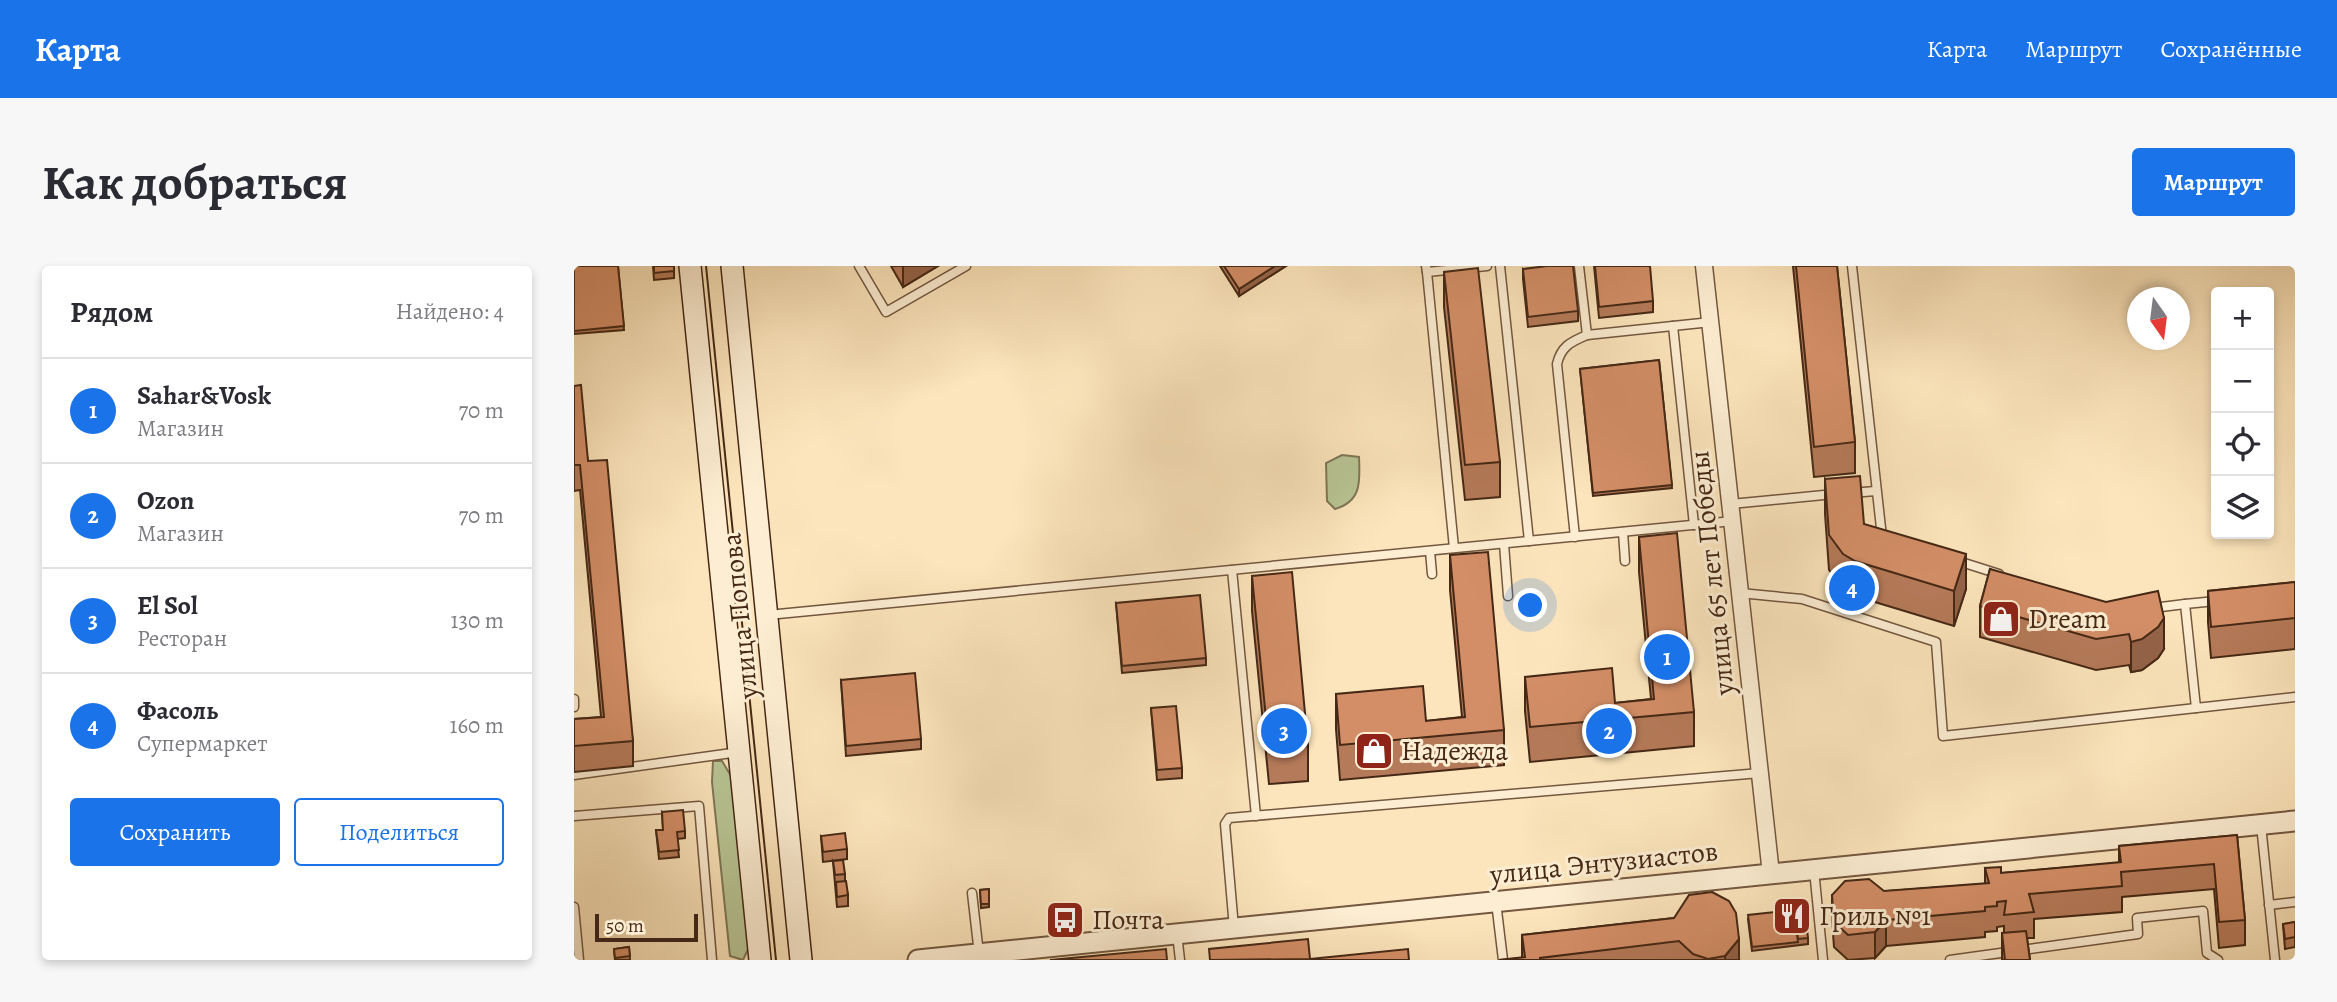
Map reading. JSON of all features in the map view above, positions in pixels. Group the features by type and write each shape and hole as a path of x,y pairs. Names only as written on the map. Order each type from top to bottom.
{"main road":[{"name":"улица Попова","path":"690,266 760,960"},
{"name":"улица Попова","path":"732,266 801,960"}],"street":[{"name":"улица 65 лет Победы","path":"1704,266 1771,874"},
{"name":"улица Энтузиастов","path":"918,960 1771,874 2000,857 2295,821"}],"lane":[{"path":"859,266 887,312 966,266"},
{"path":"1454,548 1426,269 1487,266"},
{"path":"1500,266 1529,541"},
{"path":"1579,266 1587,335"},
{"path":"1852,266 1880,537 1893,541"},
{"path":"1575,537 1557,364 1560,351 1571,341 1587,335 1711,322"},
{"path":"1673,326 1694,524"},
{"path":"1731,504 1875,491"},
{"path":"768,615 1733,521"},
{"path":"1623,532 1625,561"},
{"path":"1504,544 1508,596"},
{"path":"1430,551 1432,574"},
{"path":"1946,557 2011,578"},
{"path":"1232,570 1256,816"},
{"path":"1740,593 1801,599 1936,642 1943,736 2295,697"},
{"path":"2144,608 2226,600"},
{"path":"2185,604 2196,708"},
{"path":"574,699 574,708"},
{"path":"574,775 739,752"},
{"path":"1234,929 1225,824 1229,818 1760,774"},
{"path":"574,816 699,806 712,960"},
{"path":"2261,825 2275,960"},
{"path":"1814,870 1823,960"},
{"path":"972,893 979,954"},
{"path":"1496,902 1503,960"},
{"path":"2269,905 2295,902"},
{"path":"574,907 579,960"},
{"path":"1950,960 1980,958 2138,933 2137,918 2203,911 2207,953 2218,960"},
{"path":"1177,934 1180,960"}],"green space":[{"path":"1342,455 1359,457 1359,482 1350,501 1335,509 1327,501 1326,463"},
{"path":"713,761 722,761 731,776 749,947 743,960 730,956 712,782"}],"building":[{"path":"574,266 618,266 624,326 574,331"},
{"path":"654,266 674,266 674,271 654,273"},
{"path":"1224,266 1275,266 1239,289"},
{"path":"1573,266 1578,311 1528,317 1523,269"},
{"path":"1595,266 1650,266 1653,301 1599,307"},
{"path":"1796,266 1837,266 1855,442 1814,447"},
{"path":"1478,268 1500,462 1465,465 1444,272"},
{"path":"1659,360 1672,485 1593,493 1580,369"},
{"path":"581,385 588,461 607,460 633,741 574,746 574,719 604,717 580,465 574,465 574,386"},
{"path":"1860,476 1864,524 1966,554 1954,591 1855,561 1843,554 1829,535 1825,479"},
{"path":"1677,533 1694,712 1530,727 1525,677 1612,668 1615,703 1654,699 1639,537"},
{"path":"1488,552 1504,730 1340,745 1336,694 1423,686 1426,721 1465,717 1450,555"},
{"path":"1990,569 2106,602 2158,591 2164,618 2158,627 2142,639 2131,642 2129,634 2096,639 1980,606"},
{"path":"1292,572 1308,746 1269,749 1252,576"},
{"path":"2295,582 2295,618 2211,627 2208,591"},
{"path":"1200,595 1206,658 1122,666 1116,603"},
{"path":"915,673 921,739 846,746 841,680"},
{"path":"1176,706 1182,768 1157,770 1151,708"},
{"path":"683,810 685,831 677,832 679,850 659,852 656,830 663,830 662,812"},
{"path":"845,833 847,849 823,852 821,836"},
{"path":"2237,835 2245,920 2219,922 2214,864 2121,872 2122,886 2029,894 2034,912 2004,915 2006,901 1997,902 1997,906 1985,907 1985,911 1886,920 1875,932 1848,935 1834,922 1832,895 1845,881 1869,879 1884,891 1989,883 1985,868 2001,867 2001,873 2121,862 2119,846"},
{"path":"843,860 845,874 835,875 833,861"},
{"path":"846,881 848,895 837,897 836,882"},
{"path":"989,889 989,904 981,904 980,890"},
{"path":"1712,892 1729,901 1736,913 1739,939 1725,956 1708,959 1693,954 1679,941 1540,960 1499,960 1525,957 1522,935 1674,918 1689,895"},
{"path":"1794,910 1798,942 1752,947 1748,915"},
{"path":"1805,912 1808,938 1798,939 1795,913"},
{"path":"2295,922 2295,937 2285,939 2283,924"},
{"path":"2026,931 2030,960 2005,960 2002,933"},
{"path":"1308,939 1310,959 1408,949 1409,960 1210,960 1209,949"},
{"path":"629,947 630,956 615,958 614,949"},
{"path":"1166,949 1167,960 1050,960"}],"tram line":[{"path":"706,266 776,960"}],"place":[{"name":"Фасоль","path":"1852,588"},
{"name":"Dream","path":"2001,619"},
{"name":"Sahar&Vosk","path":"1667,657"},
{"name":"El Sol","path":"1284,731"},
{"name":"Ozon","path":"1609,731"},
{"name":"Надежда","path":"1374,751"},
{"name":"Гриль №1","path":"1792,916"},
{"name":"Почта","path":"1065,920"}]}
